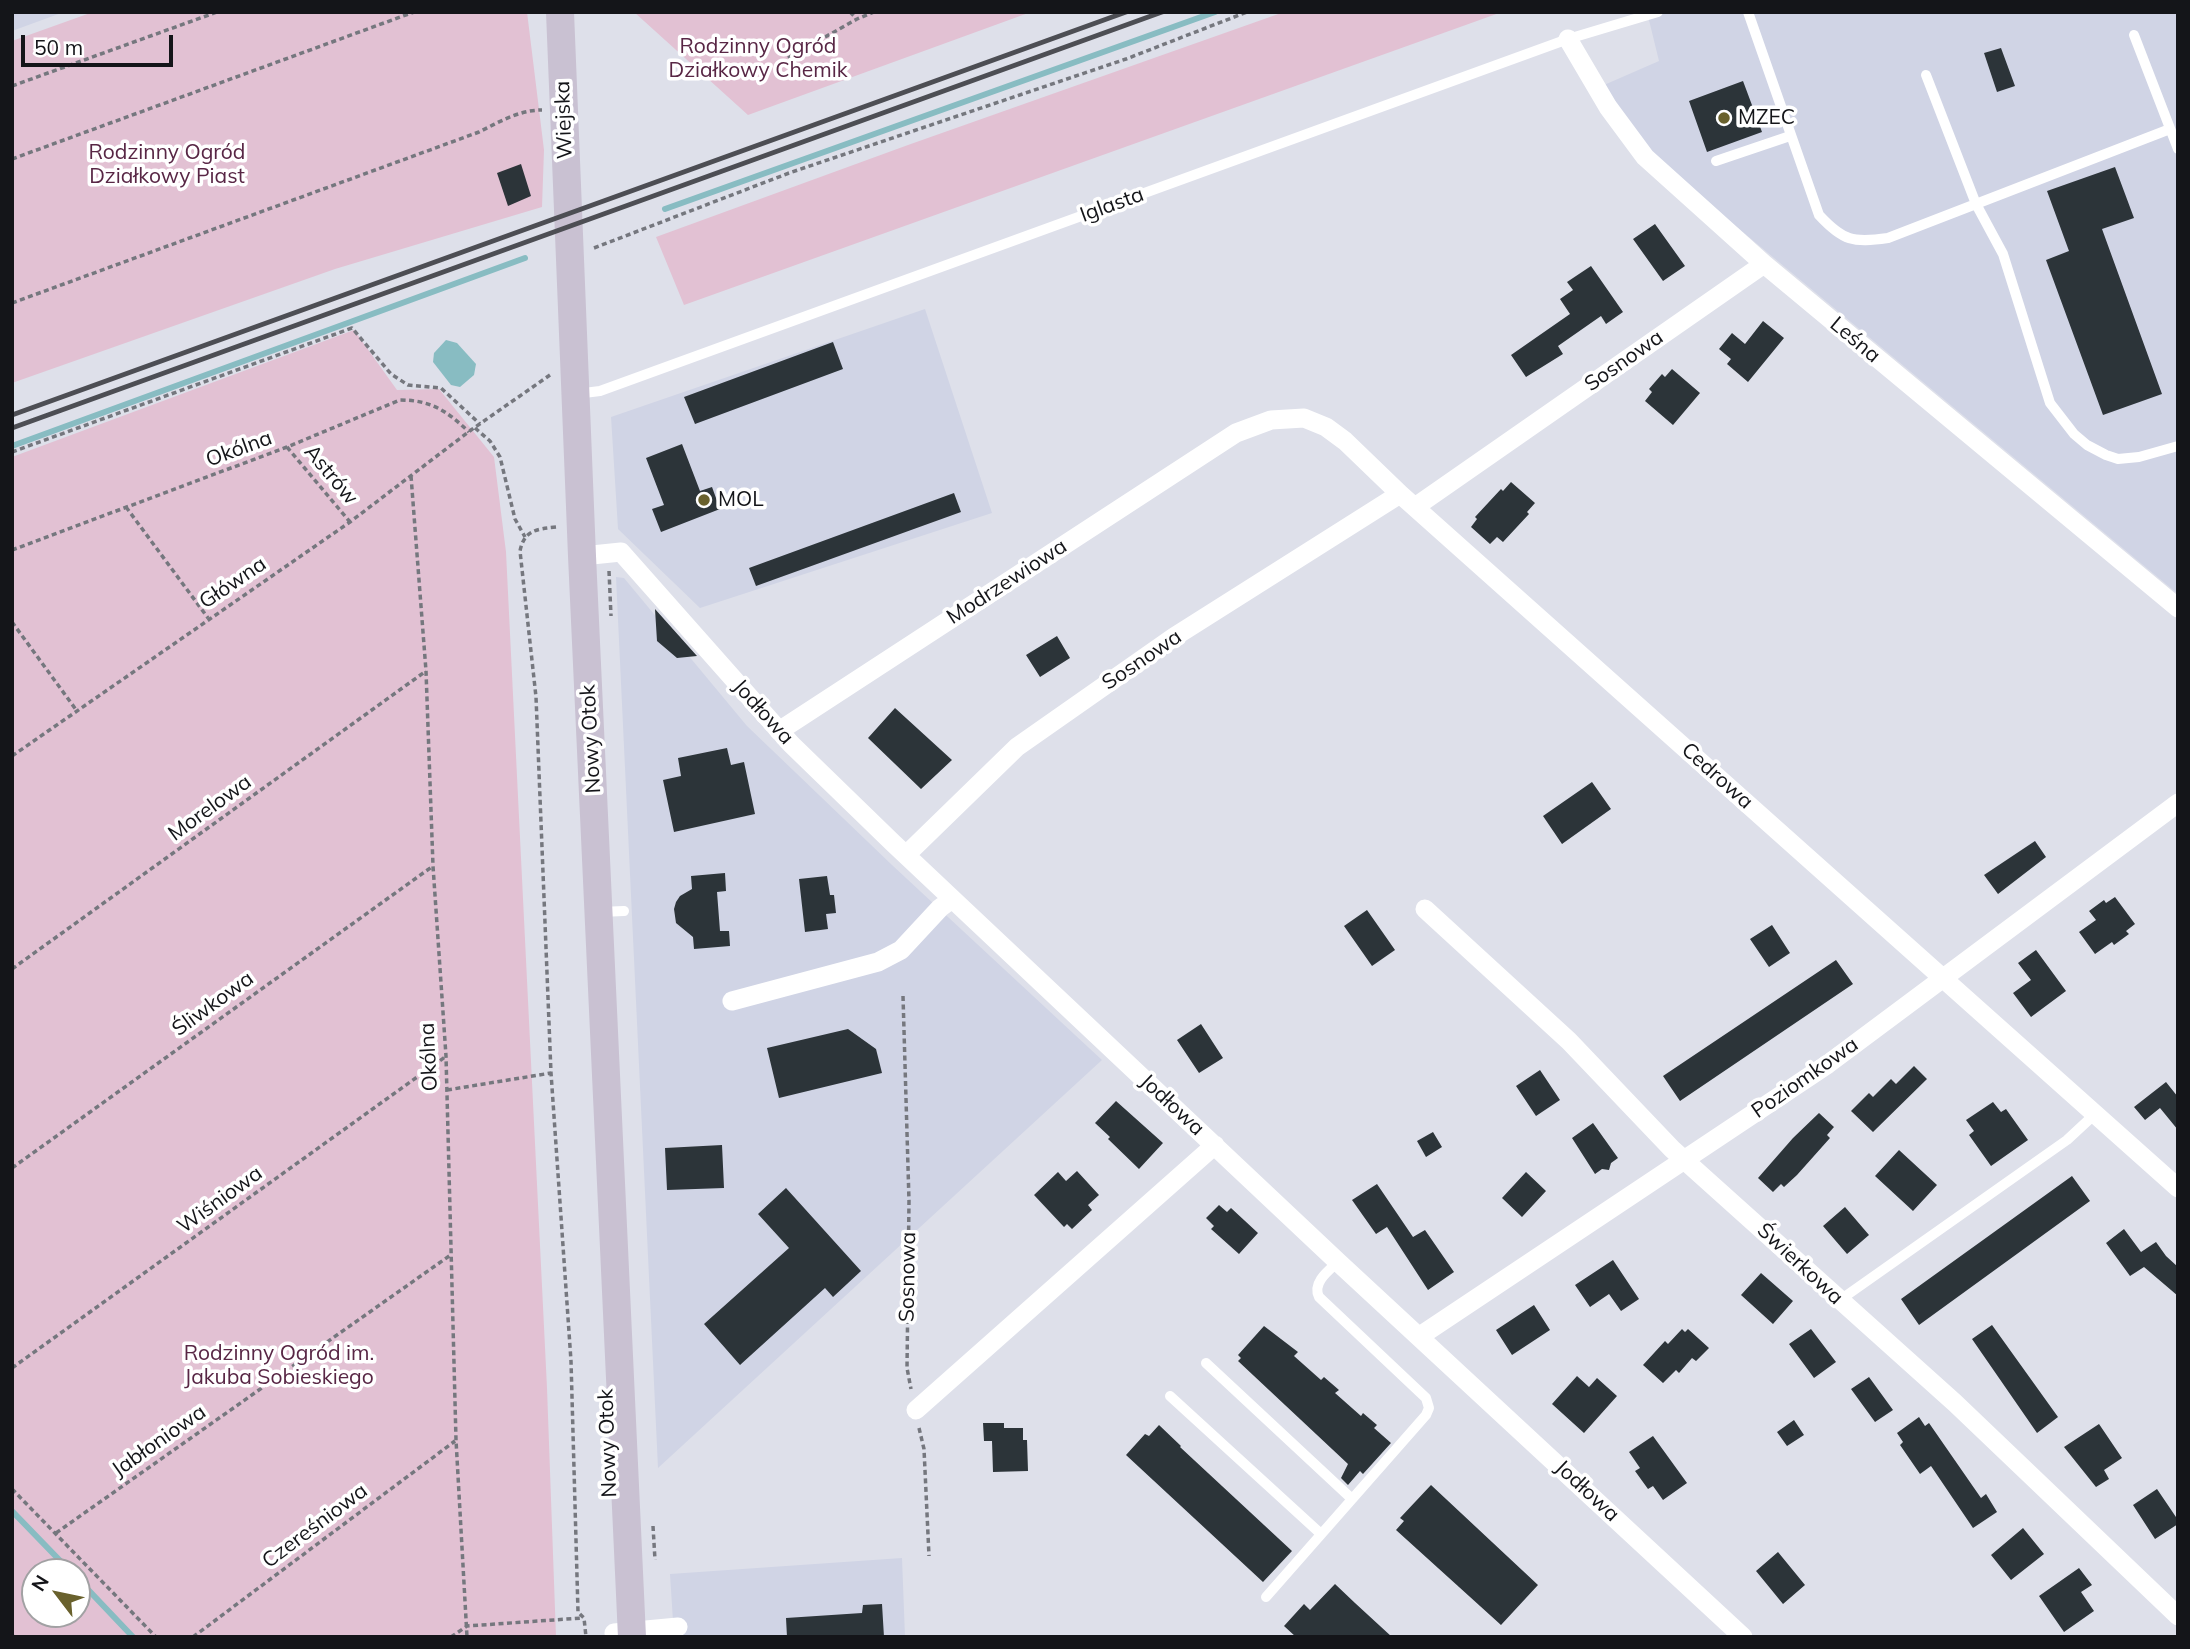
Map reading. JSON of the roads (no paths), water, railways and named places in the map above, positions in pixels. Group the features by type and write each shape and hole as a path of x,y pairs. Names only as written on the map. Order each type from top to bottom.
{"main road":[{"name":"Wiejska","path":"560,12 568,227"},
{"name":"Nowy Otok","path":"568,227 582,556 611,911 614,1250 623,1634"}],"street":[{"name":"Leśna","path":"1568,39 1608,107 1645,157 1763,264 2178,608"},
{"name":"Sosnowa","path":"906,855 1017,747 1174,637 1407,500 1763,264"},
{"name":"Cedrowa","path":"1236,433 1271,420 1304,418 1326,427 1345,441 1407,500 2178,1188"},
{"name":"Modrzewiowa","path":"779,731 1236,433"},
{"name":"Jodłowa","path":"582,556 621,552 779,731 906,855 1338,1262 1743,1637"},
{"name":"Poziomkowa","path":"1420,1336 1828,1064 2178,803"},
{"path":"733,1001 878,962 901,950 940,908 952,899"},
{"name":"Świerkowa","path":"1425,909 1569,1041 1672,1149 1955,1403 2178,1616"},
{"path":"916,1410 1214,1145"},
{"path":"623,1634 678,1627"}],"lane":[{"path":"1748,12 1819,215 1834,231 1848,239 1867,241 1888,238 2170,128"},
{"name":"Iglasta","path":"575,383 600,391 1568,39 1653,14"},
{"path":"2134,35 2178,149"},
{"path":"1926,75 1976,204 2003,254 2050,403 2066,426 2087,445 2106,455 2118,459 2139,457 2178,446"},
{"path":"1716,161 1790,136"},
{"path":"1839,1300 2067,1140 2095,1114"},
{"path":"1266,1597 1426,1415 1428,1403 1319,1297 1316,1291 1318,1283 1338,1262"},
{"path":"1206,1363 1352,1499"},
{"path":"1170,1396 1321,1534"}],"water":[{"path":"446,340 457,343 476,364 474,375 460,387 451,385 433,362 434,353"}],"waterway":[{"path":"665,209 1215,12"},
{"path":"12,446 525,258"},
{"path":"12,1511 57,1558"},
{"path":"91,1593 133,1637"}],"railway":[{"path":"12,415 1126,12"},
{"path":"12,428 1162,12"}],"place":[{"name":"MZEC","path":"1724,118"},
{"name":"MOL","path":"704,500"}],"park label":[{"name":"Rodzinny Ogród Działkowy Chemik","path":"758,59"},
{"name":"Rodzinny Ogród Działkowy Piast","path":"167,165"},
{"name":"Rodzinny Ogród im. Jakuba Sobieskiego","path":"279,1366"}]}
